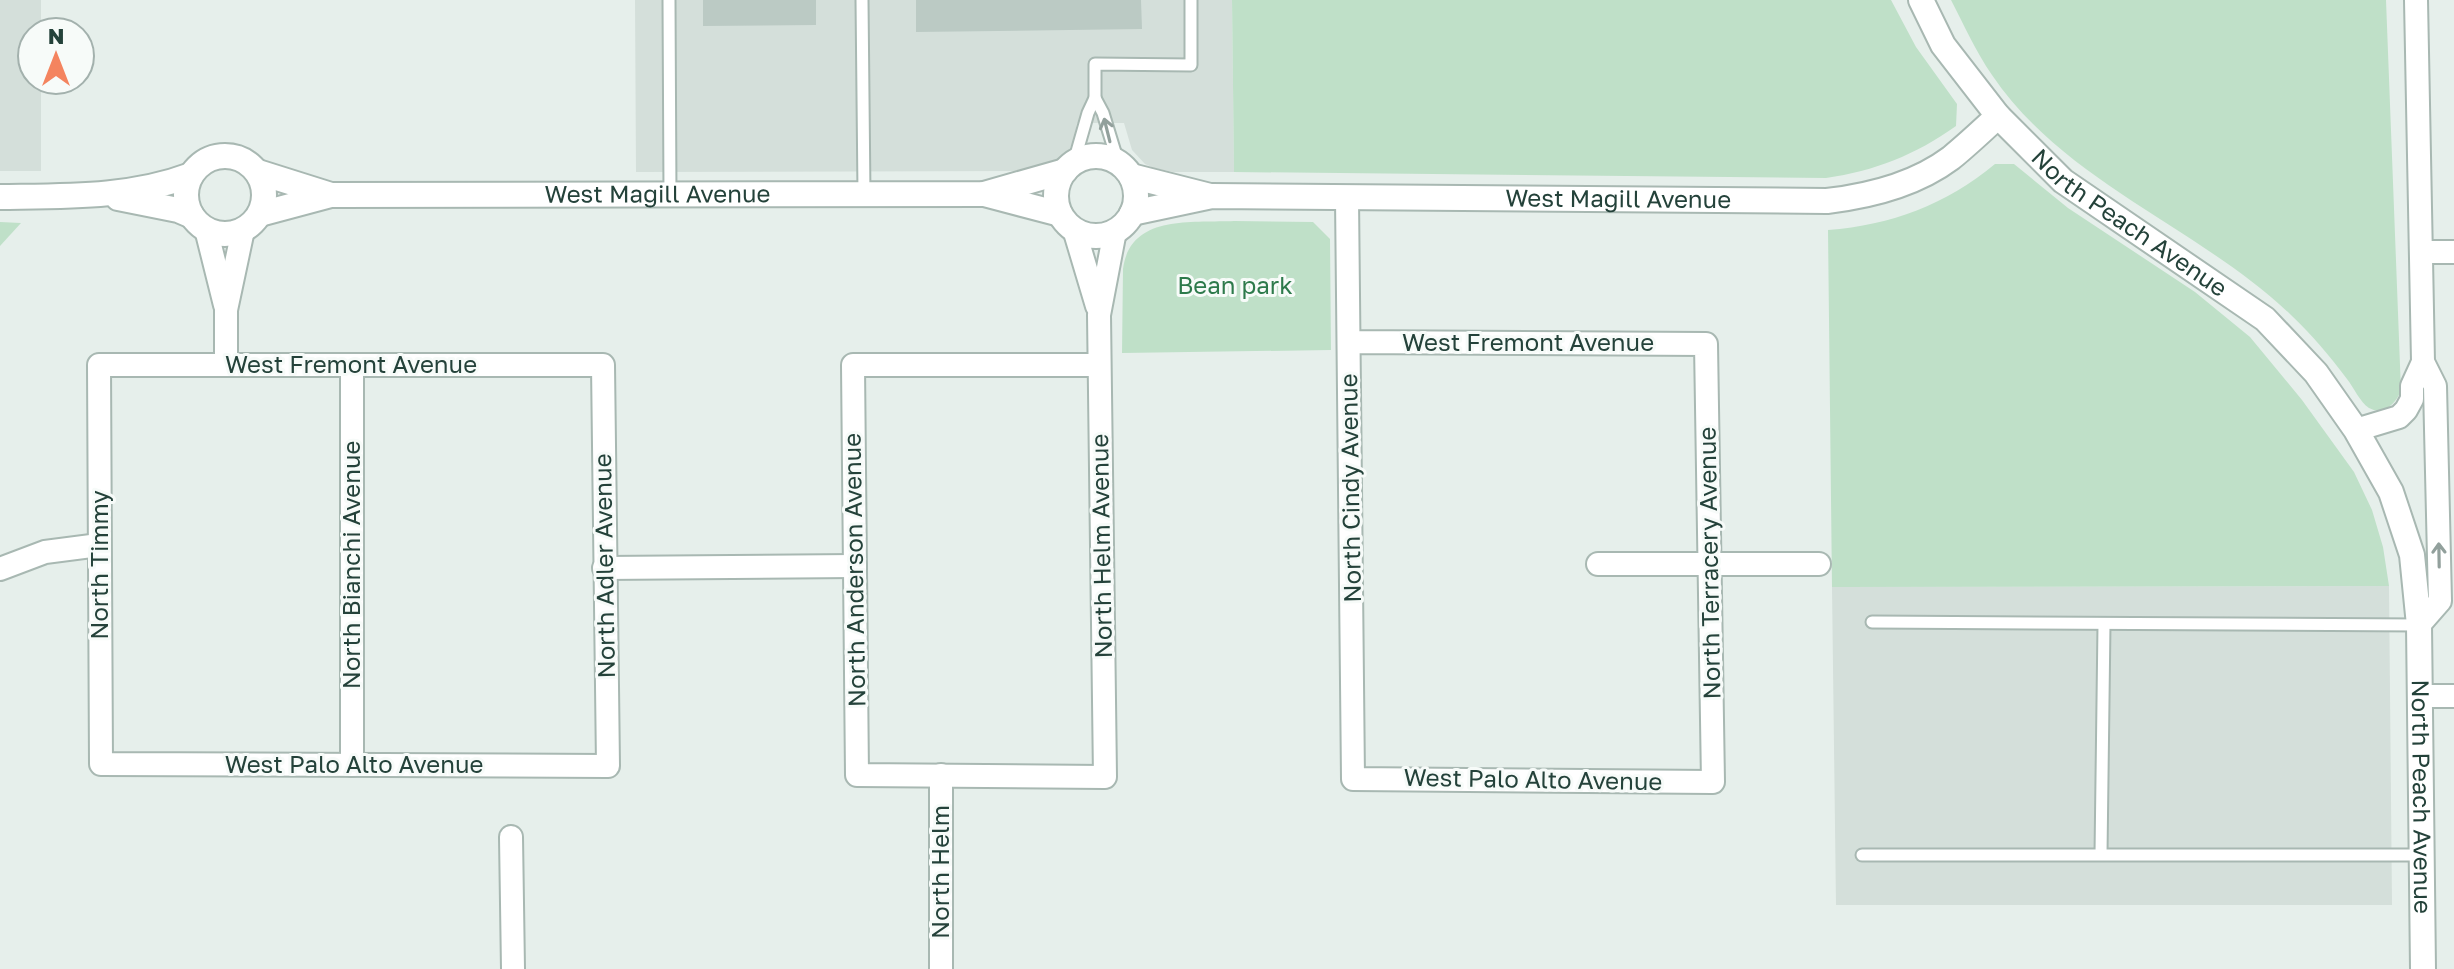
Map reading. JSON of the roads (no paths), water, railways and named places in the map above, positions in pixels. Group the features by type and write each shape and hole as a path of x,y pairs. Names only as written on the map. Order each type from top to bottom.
{"street":[{"name":"North Peach Avenue","path":"1921,0 1943,45 1998,116 2063,181 2265,319 2316,373 2356,430 2391,492 2412,555 2419,625 2423,969"},
{"path":"2416,0 2423,362 2435,386 2440,601 2419,625"},
{"name":"West Magill Avenue","path":"1132,213 1212,196 1827,201 1858,197 1921,176 1950,159 1998,116"},
{"path":"1100,155 1124,169 1136,194 1132,213 1115,231 1101,235 1087,234 1067,221 1056,199 1058,184 1069,166 1100,155"},
{"path":"0,197 103,195 171,183 191,175 202,163 216,157 232,156 246,162 258,172 263,186 226,310 226,365"},
{"name":"West Magill Avenue","path":"984,194 1069,166"},
{"name":"West Magill Avenue","path":"1124,169 1212,196"},
{"name":"West Magill Avenue","path":"258,172 331,195 984,194 1067,221"},
{"path":"191,175 187,203 199,223 226,310"},
{"path":"103,195 178,210 218,234 251,222"},
{"name":"West Magill Avenue","path":"251,222 331,195"},
{"name":"North Cindy Avenue","path":"1347,198 1353,779"},
{"name":"North Helm Avenue","path":"1067,221 1099,315"},
{"name":"North Helm Avenue","path":"941,775 1105,777 1099,315 1115,231"},
{"path":"2421,252 2454,252"},
{"name":"West Fremont Avenue","path":"1349,342 1706,344"},
{"name":"North Terracery Avenue","path":"1706,344 1713,782"},
{"path":"2356,430 2399,417 2406,410 2423,362"},
{"name":"West Fremont Avenue","path":"99,365 603,365"},
{"name":"North Timmy","path":"99,365 101,764"},
{"name":"North Bianchi Avenue","path":"352,365 352,765"},
{"name":"North Adler Avenue","path":"603,365 608,766"},
{"name":"North Anderson Avenue","path":"941,775 857,775 853,365 1099,365"},
{"path":"0,569 45,552 99,545"},
{"path":"1598,564 1819,564"},
{"path":"604,568 855,566"},
{"path":"2420,696 2454,696"},
{"name":"West Palo Alto Avenue","path":"101,764 608,766"},
{"name":"North Helm","path":"941,775 941,969"},
{"name":"West Palo Alto Avenue","path":"1353,779 1713,782"},
{"path":"511,837 513,969"}],"lane":[{"path":"669,0 670,194"},
{"path":"862,0 864,194"},
{"path":"1069,166 1095,98 1095,64 1191,65 1191,0"},
{"path":"1095,98 1124,169"},
{"path":"1872,622 2419,625"},
{"path":"2101,854 2104,624"},
{"path":"1862,855 2422,855"}],"park label":[{"name":"Bean park","path":"1235,286"}]}
